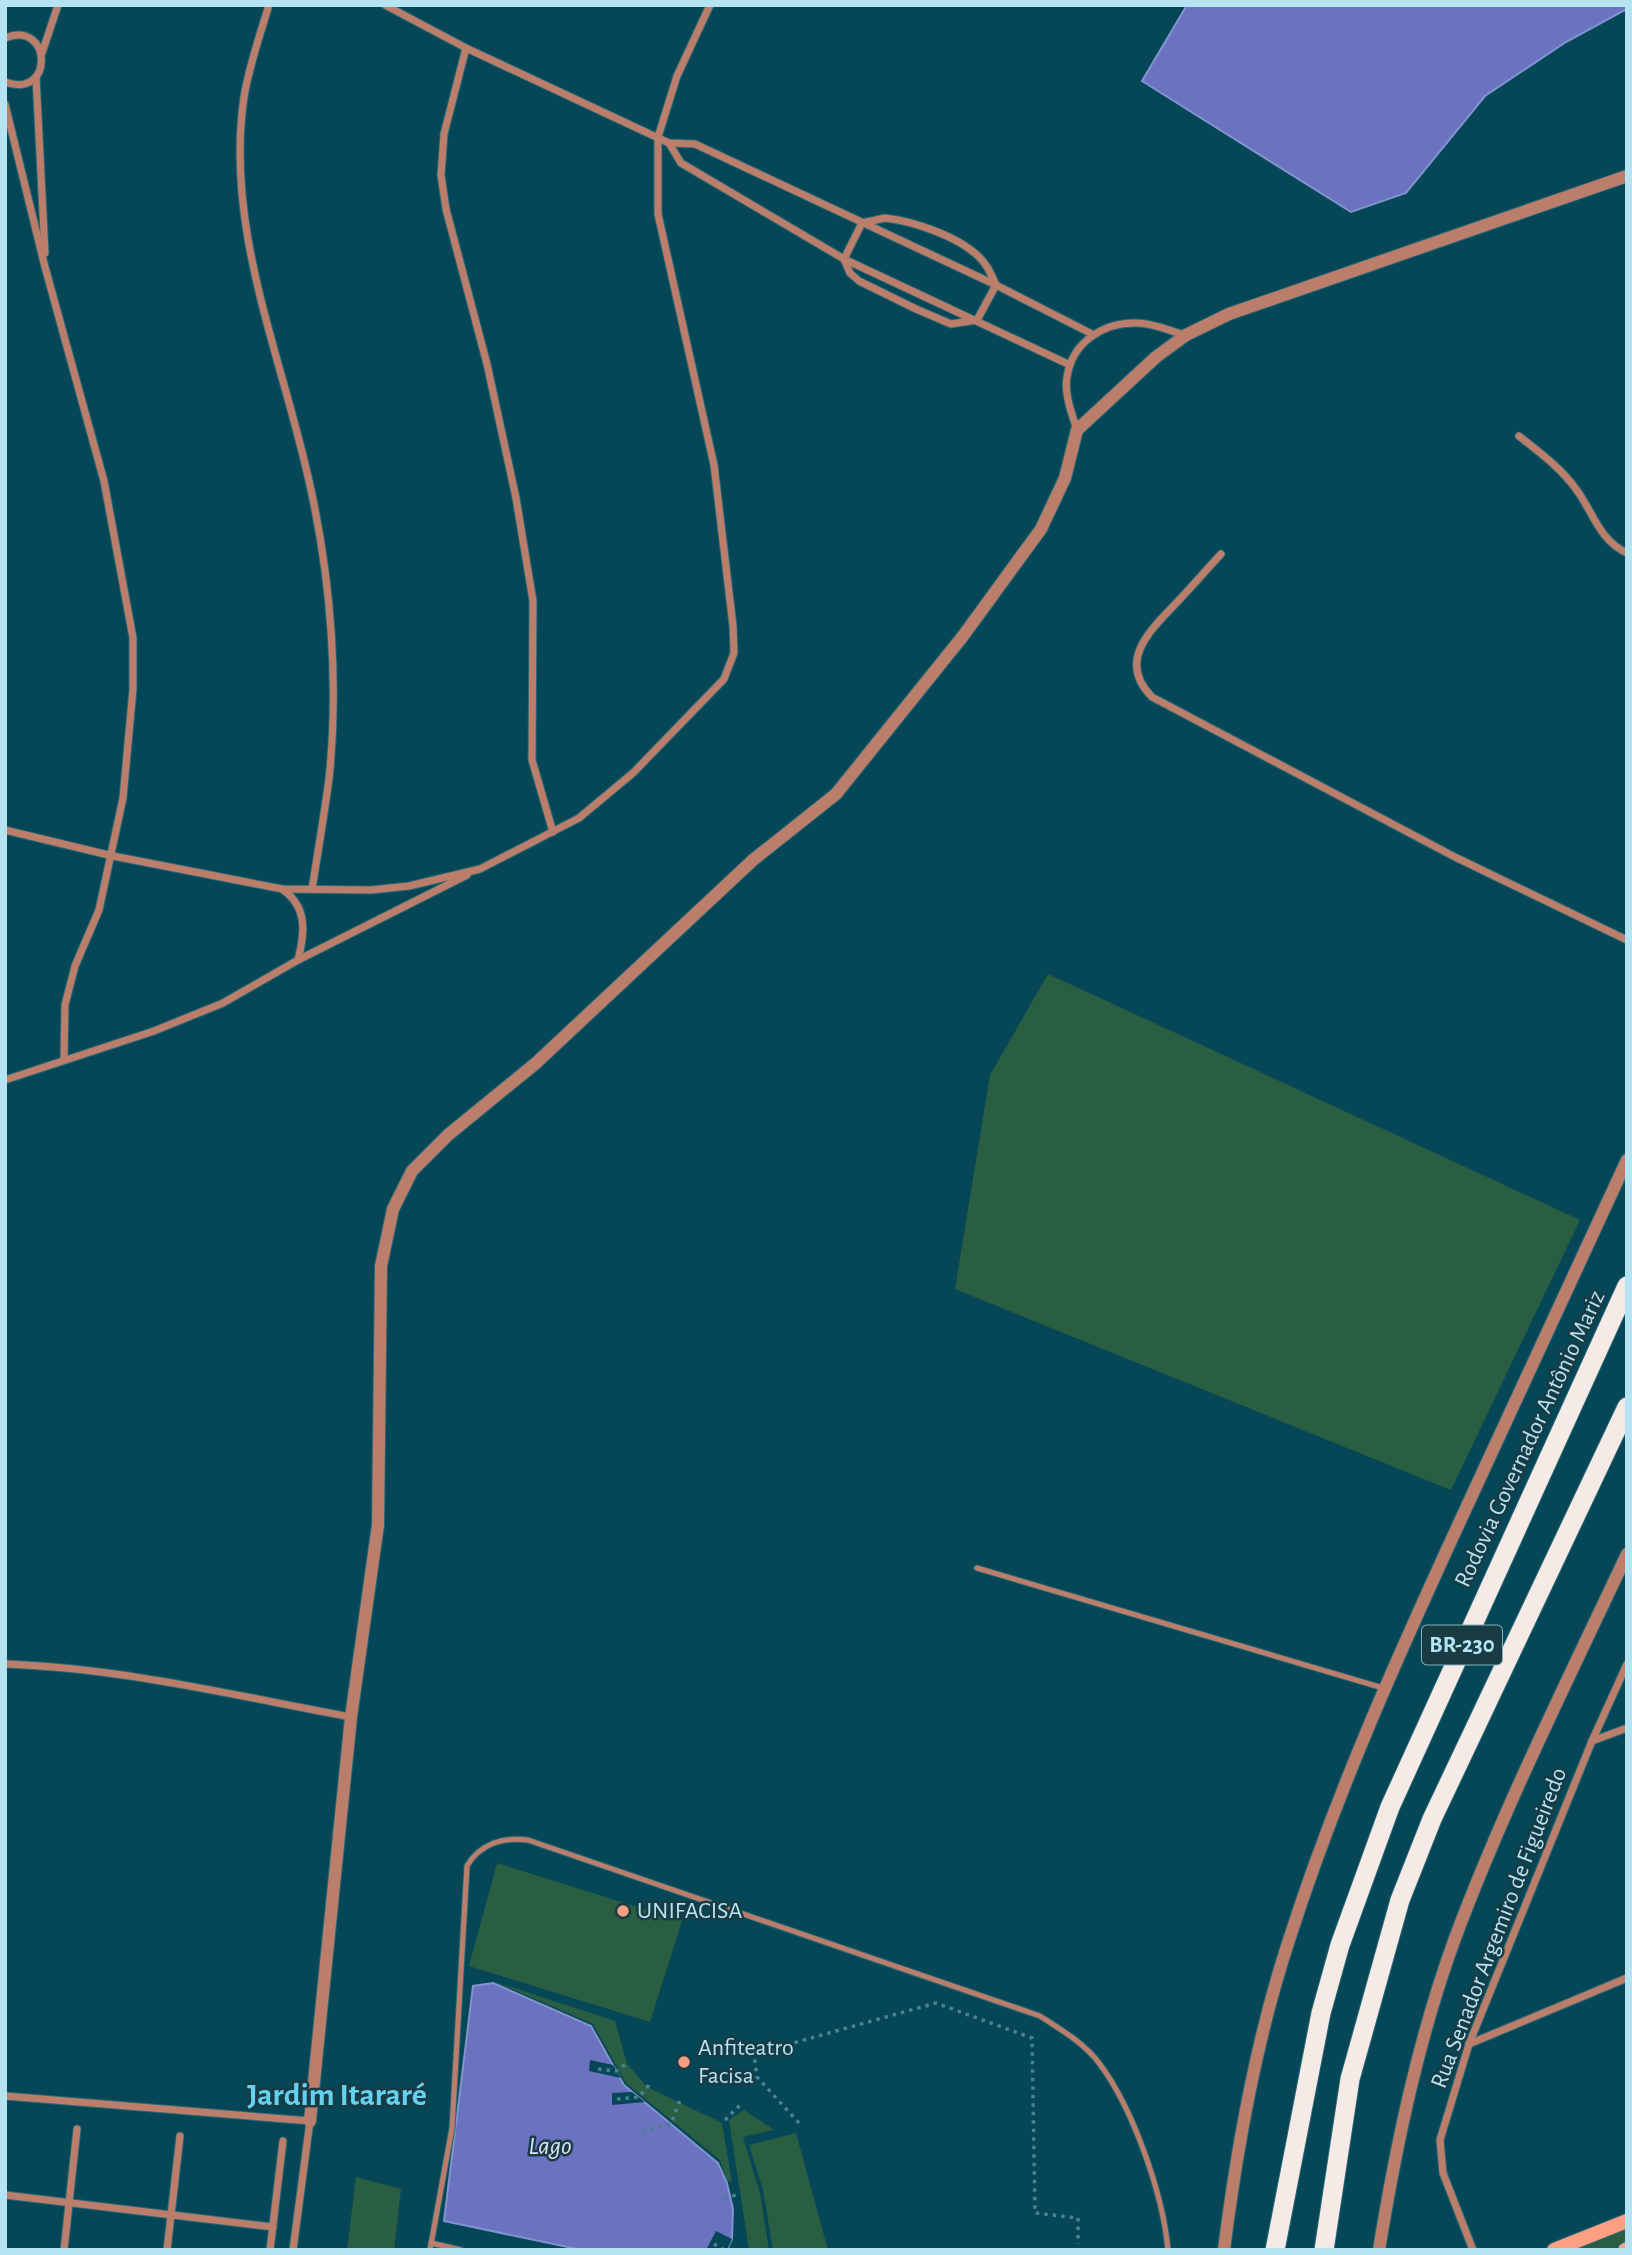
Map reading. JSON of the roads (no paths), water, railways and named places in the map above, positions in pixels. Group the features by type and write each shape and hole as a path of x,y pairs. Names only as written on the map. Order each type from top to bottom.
{"highway":[{"name":"Rodovia Governador Antônio Mariz","path":"1275,2250 1321,2014 1340,1945 1390,1807 1627,1286"},
{"name":"BR-230","path":"1324,2250 1350,2079 1400,1900 1432,1819 1627,1407"}],"main road":[{"path":"1554,2250 1627,2221"}],"street":[{"path":"42,54 58,5"},
{"path":"270,5 244,97 241,142 243,200 247,237 262,303 312,492 327,596 333,684 329,777 312,888"},
{"path":"385,5 466,48 670,143 695,144 996,285 1092,334"},
{"path":"5,1080 64,1058 154,1031 223,1003 298,960 553,832 605,799 724,679 734,653 729,576 714,465 657,214 658,137 677,76 710,5"},
{"path":"5,38 25,36 38,46 42,54 43,62 36,77 45,267"},
{"path":"466,48 444,134 441,175 446,209 487,364 516,498 533,601 532,760 553,832"},
{"path":"5,82 22,85 36,77"},
{"path":"5,104 45,267 104,481 133,638 134,689 123,799 113,856 99,910 75,965 65,1005 64,1058"},
{"path":"670,143 681,163 844,259 1070,365"},
{"path":"1077,430 1147,365 1186,335 1229,314 1627,176"},
{"path":"862,223 896,219 967,247 988,268 996,285"},
{"path":"862,223 844,259 850,273 859,281 951,324 976,320"},
{"path":"976,320 996,285"},
{"path":"293,2250 310,2121 351,1717 378,1525 381,1266 393,1209 412,1171 448,1135 536,1063 753,860 836,794 963,636 1041,529 1065,478 1077,430 1067,388 1070,365 1092,334 1118,324 1140,323 1186,335"},
{"path":"1518,436 1555,464 1575,488 1608,542 1627,553"},
{"path":"1221,554 1141,645 1138,667 1143,685 1153,697 1455,858 1627,940"},
{"path":"5,830 113,856 282,889 384,889 480,869"},
{"path":"282,889 292,896 303,916 303,938 298,960"},
{"path":"1224,2250 1234,2175 1260,2046 1288,1941 1328,1826 1383,1688 1627,1160"},
{"path":"1379,2250 1391,2176 1424,2037 1454,1942 1520,1784 1627,1554"},
{"path":"5,1664 40,1665 150,1679 351,1717"},
{"name":"Rua Senador Argemiro de Figueiredo","path":"1473,2250 1443,2173 1440,2140 1469,2044 1592,1741 1627,1664"},
{"path":"1592,1741 1627,1728"},
{"path":"1469,2044 1627,1978"},
{"path":"5,2096 310,2121"},
{"path":"64,2250 77,2129"},
{"path":"167,2250 180,2136"},
{"path":"270,2250 283,2141"},
{"path":"5,2195 273,2227"}],"lane":[{"path":"976,1568 1383,1688"},
{"path":"461,2250 430,2246 452,2129 467,1866 475,1855 487,1847 513,1838 528,1840 1040,2016 1071,2037 1098,2062 1123,2104 1166,2222 1168,2250"}],"water":[{"path":"1187,5 1627,5 1627,9 1566,42 1485,96 1406,193 1351,212 1142,81"},
{"name":"Lago","path":"493,1983 591,2026 624,2085 718,2163 727,2183 733,2209 732,2239 727,2250 582,2250 444,2221 473,1986"}],"place":[{"name":"UNIFACISA","path":"623,1911"},
{"name":"Anfiteatro Facisa","path":"684,2062"}],"district":[{"name":"Jardim Itararé","path":"337,2095"}]}
